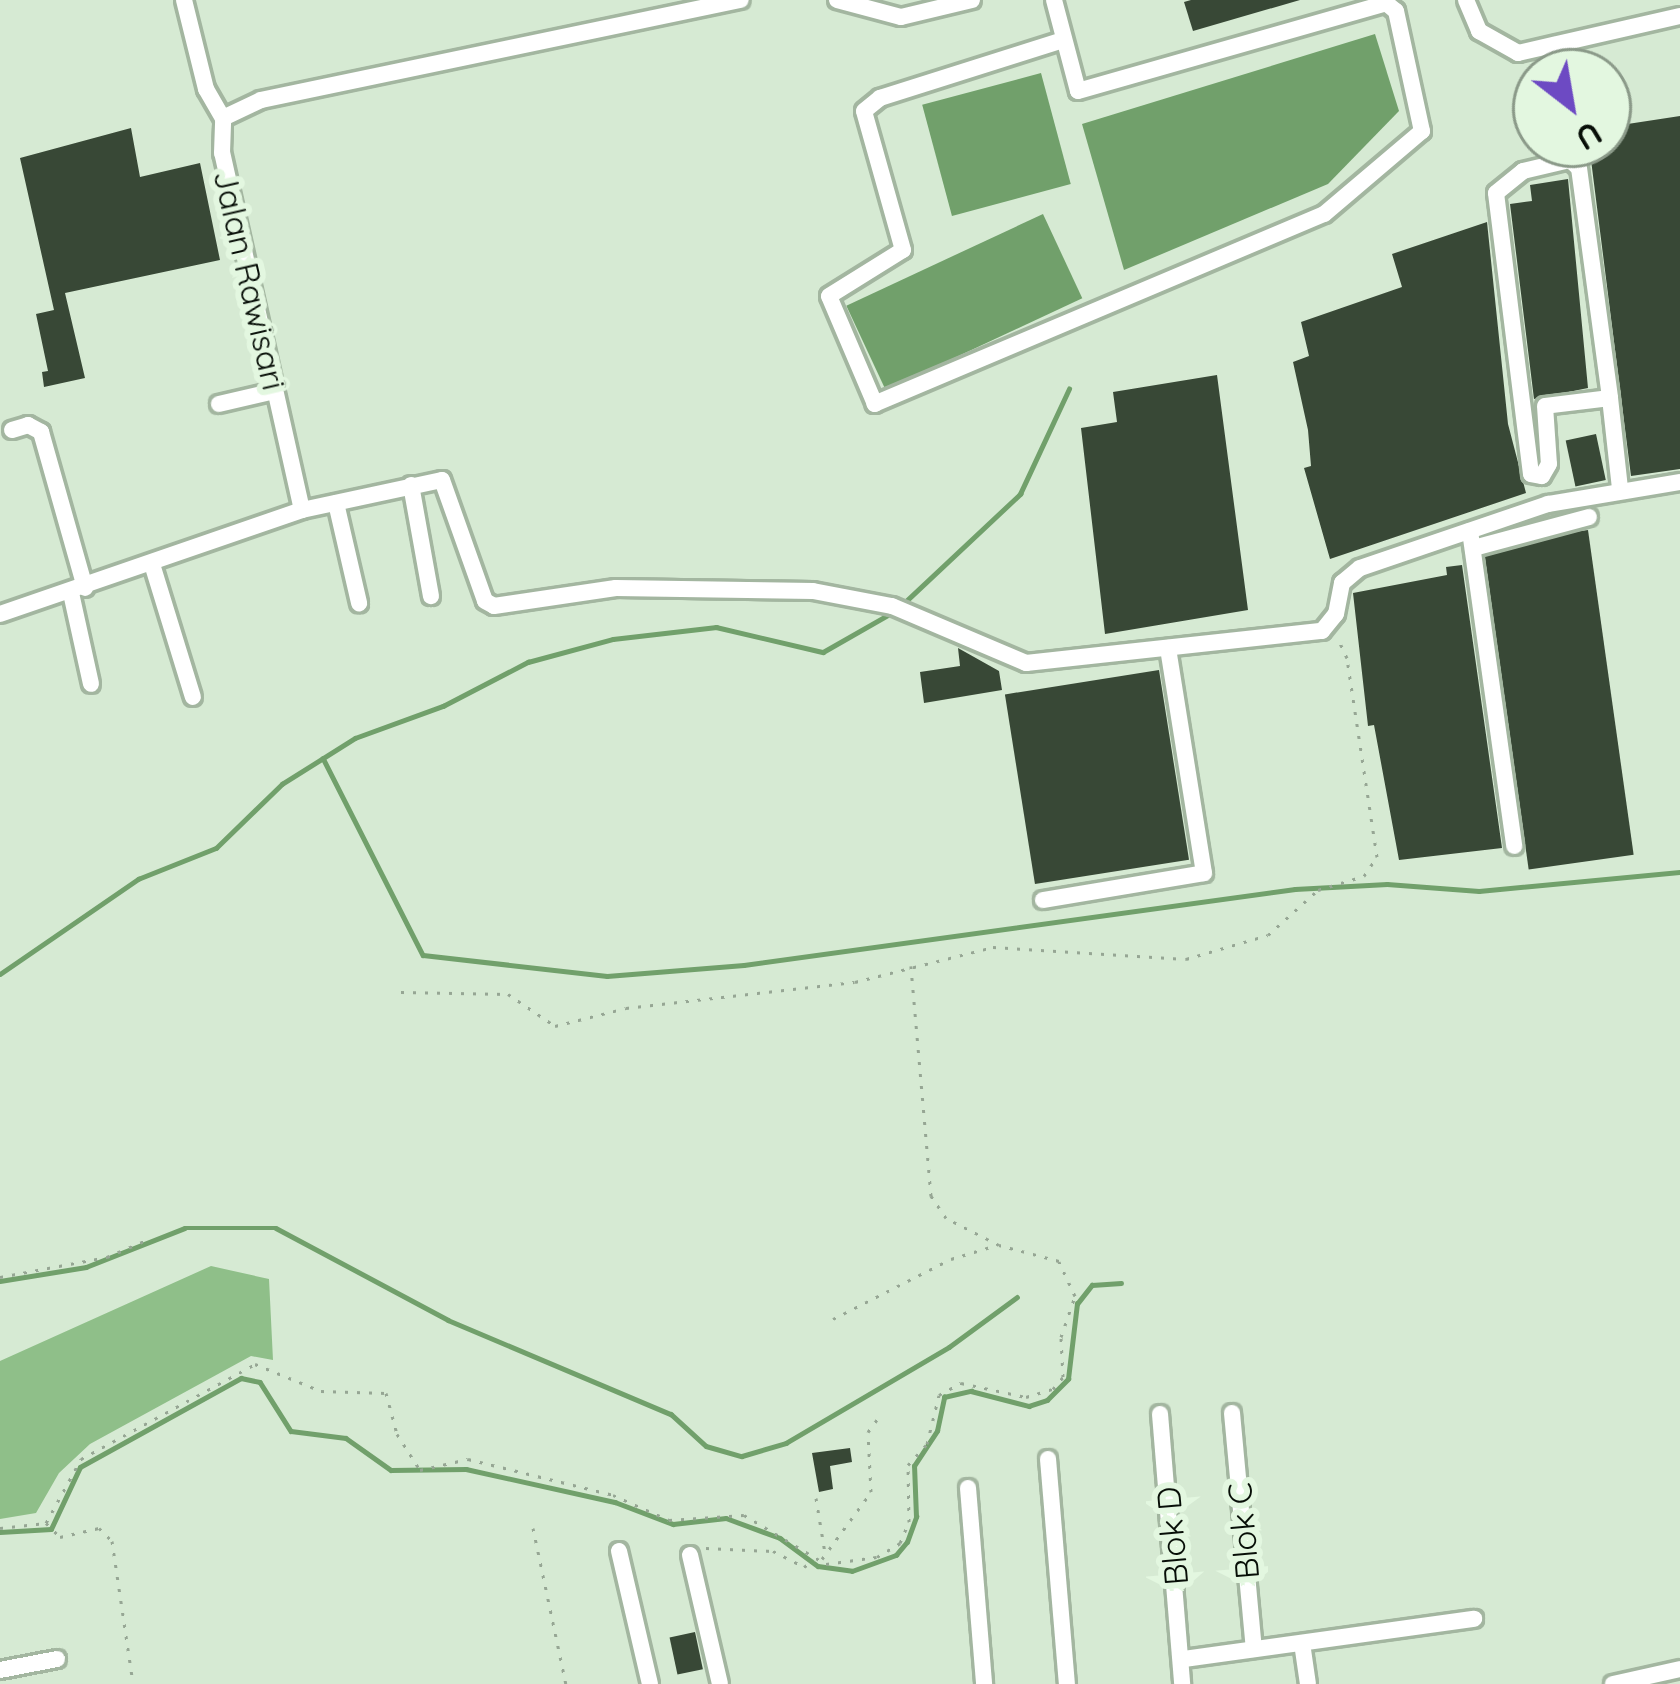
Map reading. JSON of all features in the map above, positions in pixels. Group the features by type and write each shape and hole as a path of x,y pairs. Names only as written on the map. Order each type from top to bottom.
{"street":[{"path":"184,0 206,89 223,118 261,100 741,0"},
{"path":"837,0 901,17 972,0"},
{"path":"1054,0 1063,40 1072,86 1087,92 1386,3 1396,11 1422,131 1324,214 875,404 829,296 903,250 864,111 880,98 1063,40"},
{"path":"1466,0 1479,31 1518,53 1680,16"},
{"name":"Jalan Rawisari","path":"223,118 216,154 302,510"},
{"path":"1610,398 1545,406 1549,464 1543,476 1531,474 1496,193 1523,171 1570,160 1579,168 1610,398 1621,489"},
{"path":"219,404 275,391"},
{"path":"12,430 28,425 41,432 78,590 91,684"},
{"path":"0,614 302,510 442,480 448,486 480,589 494,606 688,586 844,595 900,609 1010,661 1168,648 1330,627 1342,583 1353,571 1472,539 1621,489 1680,482"},
{"path":"411,485 431,596"},
{"path":"335,503 359,603"},
{"path":"1472,539 1589,517"},
{"path":"1472,539 1514,846"},
{"path":"152,564 194,697"},
{"path":"1043,900 1204,873 1168,648"},
{"name":"Blok D","path":"1160,1414 1184,1658 1182,1684"},
{"name":"Blok C","path":"1232,1414 1254,1649"},
{"path":"1048,1459 1067,1684"},
{"path":"968,1488 984,1684"},
{"path":"619,1551 650,1684"},
{"path":"690,1555 720,1684"},
{"path":"1184,1658 1474,1619"},
{"path":"1302,1643 1308,1684"},
{"path":"0,1670 57,1659"},
{"path":"1613,1684 1680,1670"}],"path":[{"path":"400,992 508,994 555,1026 626,1008 801,991 993,947 1186,959 1268,935 1326,885 1364,876 1378,856 1347,658 1330,627"},
{"path":"690,1555 748,1546 816,1560 861,1562 900,1543 911,1508 908,1465 927,1444 938,1395 974,1384 1038,1395 1064,1377 1061,1337 1075,1296 1070,1278 1044,1252 999,1245 946,1218 931,1196 911,966"},
{"path":"0,1277 107,1257 148,1239"},
{"path":"832,1319 952,1258 999,1245"},
{"path":"47,1524 81,1459 255,1364 321,1391 386,1394 397,1434 420,1470 468,1459 613,1495 669,1520 744,1515 816,1560"},
{"path":"816,1560 826,1555 871,1492 868,1432 879,1417"},
{"path":"816,1498 826,1555"},
{"path":"0,1528 47,1524"},
{"path":"47,1524 58,1536 99,1528 112,1540 133,1684"},
{"path":"533,1528 566,1684"}],"shaded area":[{"path":"1375,34 1399,111 1328,184 1124,270 1082,124"},
{"path":"1041,73 1071,184 952,216 922,105"},
{"path":"1043,214 1082,298 886,390 846,306"},
{"path":"211,1266 269,1279 273,1360 251,1356 90,1444 59,1473 36,1513 0,1519 0,1361"}],"building":[{"path":"1191,0 1300,0 1193,31 1184,2"},
{"path":"1680,116 1680,469 1631,476 1592,168 1632,168 1632,123"},
{"path":"131,128 140,177 200,163 220,260 65,293 85,378 44,387 42,372 48,371 36,314 54,310 20,158"},
{"path":"1568,179 1588,388 1534,399 1510,204 1532,201 1530,185"},
{"path":"1487,222 1508,424 1526,493 1330,559 1304,468 1311,466 1308,430 1293,362 1309,356 1301,322 1402,287 1392,254"},
{"path":"1217,375 1248,610 1105,634 1081,428 1117,422 1113,392"},
{"path":"1596,434 1606,480 1575,486 1566,440"},
{"path":"1588,530 1634,855 1529,870 1483,545"},
{"path":"1462,565 1502,848 1399,860 1374,725 1368,726 1353,593 1447,575 1446,567"},
{"path":"958,648 999,671 1002,690 924,703 920,672 960,666"},
{"path":"1159,670 1189,860 1035,884 1005,694"},
{"path":"850,1448 852,1462 830,1466 833,1489 819,1492 812,1453"},
{"path":"695,1632 703,1669 677,1675 670,1637"}],"waterway":[{"path":"903,604 1020,494 1069,389"},
{"path":"0,974 138,879 216,848 282,784 355,738 443,706 528,662 613,639 716,627 823,652 895,611"},
{"path":"323,758 423,955 607,976 744,965 1295,889 1387,884 1479,891 1680,872"},
{"path":"0,1281 86,1267 185,1228 276,1228 448,1320 671,1414 706,1446 742,1456 786,1443 949,1347 1017,1297"},
{"path":"0,1532 51,1529 80,1467 241,1378 260,1382 291,1431 346,1438 391,1470 466,1469 615,1502 673,1524 726,1518 780,1538 818,1566 852,1571 896,1555 907,1542 916,1517 914,1466 937,1431 944,1397 971,1391 1029,1406 1047,1400 1068,1379 1077,1304 1092,1285 1121,1283"}]}
